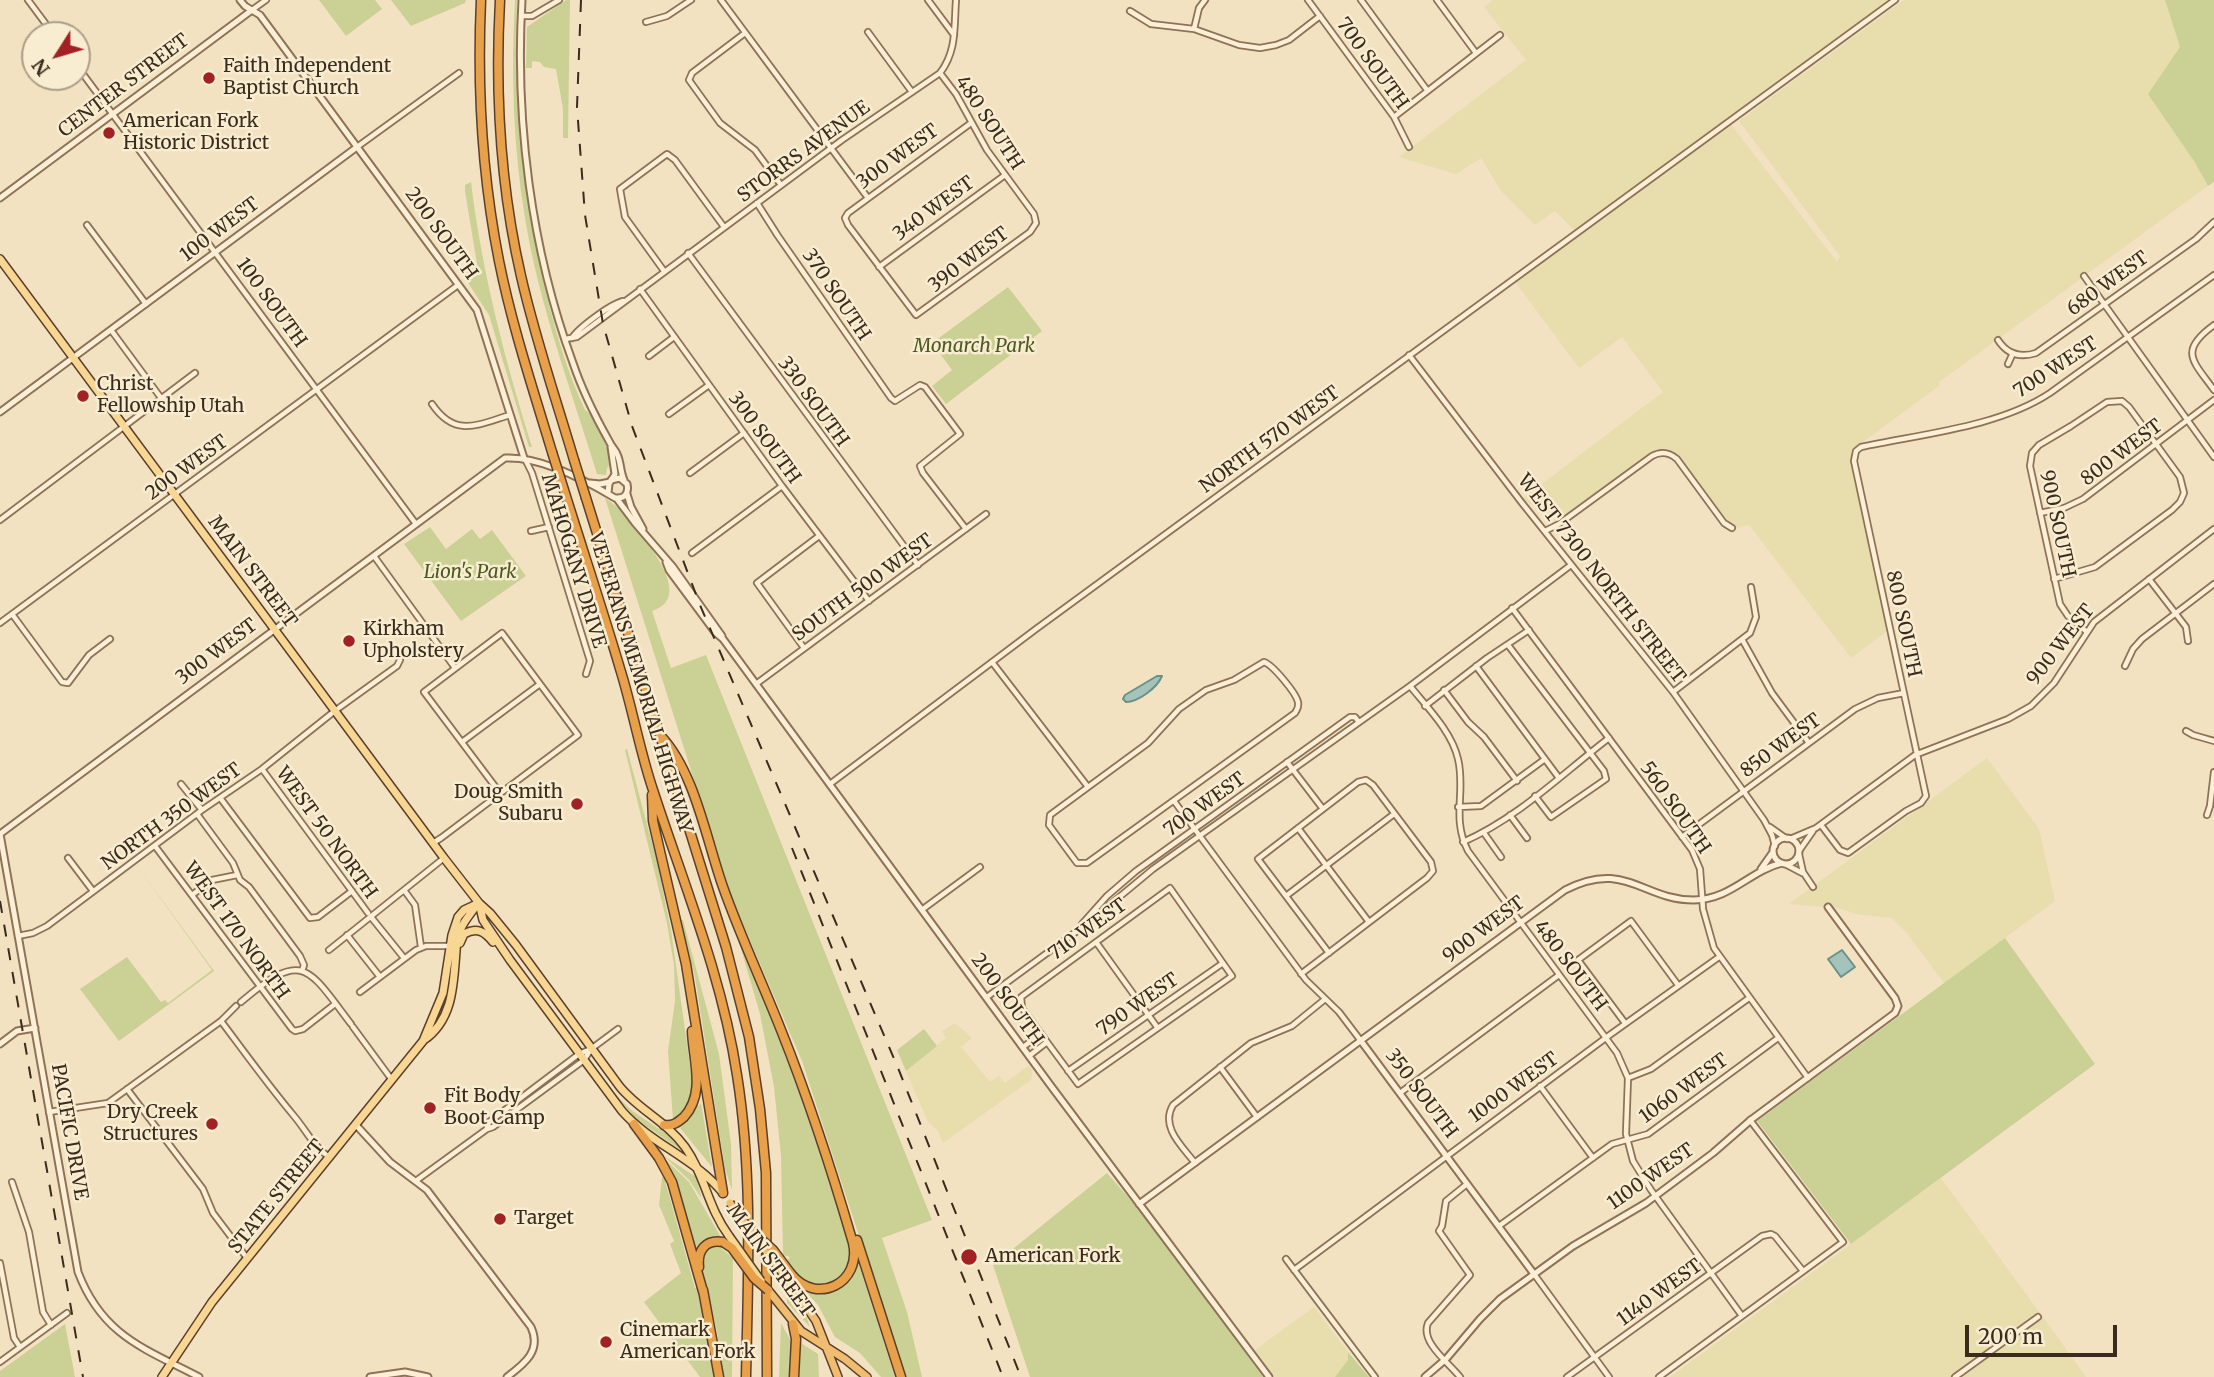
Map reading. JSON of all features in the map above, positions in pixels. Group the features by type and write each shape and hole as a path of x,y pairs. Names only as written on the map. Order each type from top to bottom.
{"highway":[{"name":"VETERANS MEMORIAL HIGHWAY","path":"481,0 480,106 490,209 513,320 621,673 652,788 690,895 717,983 737,1072 747,1172 746,1377"},
{"name":"VETERANS MEMORIAL HIGHWAY","path":"500,0 499,115 509,210 531,318 731,965 755,1072 766,1173 767,1377"},
{"path":"658,732 670,746 693,796 723,887 799,1077 855,1252 850,1273 838,1284 819,1289 805,1286 791,1279 773,1250 751,1230"},
{"path":"652,788 653,821 680,937 723,1193"},
{"path":"664,1125 678,1122 692,1107 697,1095 690,993"},
{"path":"634,1124 672,1181 704,1295"},
{"name":"MAIN STREET","path":"723,1193 751,1230"},
{"path":"841,1203 857,1241 901,1377"},
{"path":"719,1377 698,1264 700,1252 709,1242 726,1239 754,1279 768,1290"},
{"name":"MAIN STREET","path":"791,1279 814,1317 827,1348"},
{"name":"MAIN STREET","path":"768,1290 793,1324 827,1348"},
{"path":"793,1324 796,1339 793,1377"},
{"path":"827,1348 838,1377"},
{"path":"827,1348 867,1377"}],"main road":[{"name":"MAIN STREET","path":"0,259 444,858 516,945 627,1096 664,1125 684,1146 698,1169 726,1239"},
{"name":"MAIN STREET","path":"479,903 483,920 510,960 634,1124 698,1169 723,1193"},
{"name":"STATE STREET","path":"162,1377 212,1303 423,1041 444,990 458,917 464,910 479,903"},
{"path":"454,948 464,934 478,930 487,934 510,960"},
{"name":"STATE STREET","path":"423,1041 438,1027 454,989 454,948"}],"street":[{"path":"28,0 44,21"},
{"name":"200 SOUTH","path":"240,0 260,15 479,316 524,458"},
{"name":"CENTER STREET","path":"0,198 266,0"},
{"path":"522,0 522,107 530,188 546,269 565,340 582,386 618,456 627,484 627,493 617,499 590,483 524,458"},
{"path":"646,22 667,16 691,0"},
{"path":"721,0 868,198"},
{"path":"928,0 954,35"},
{"path":"940,73 951,56 956,0"},
{"path":"1194,29 1199,8 1205,0"},
{"name":"700 SOUTH","path":"1308,0 1394,117 1409,147"},
{"path":"1361,0 1427,90"},
{"path":"1438,0 1476,53"},
{"name":"NORTH 570 WEST","path":"830,784 1409,355 1895,0"},
{"path":"521,19 532,16 555,1"},
{"path":"1130,11 1151,24 1194,29 1240,45 1260,48 1289,40 1320,16"},
{"path":"868,32 912,92"},
{"path":"746,33 692,73 689,79 715,118 755,150 782,185"},
{"path":"1394,117 1500,35"},
{"name":"STORRS AVENUE","path":"565,340 619,306 831,148 940,73"},
{"name":"480 SOUTH","path":"940,73 956,94 987,150 1034,214 1036,223"},
{"name":"100 WEST","path":"0,412 458,74"},
{"name":"100 SOUTH","path":"91,85 416,524"},
{"name":"300 WEST","path":"879,267 845,218 868,198 971,123"},
{"path":"664,271 625,217 620,189 667,154 676,160 724,227"},
{"name":"340 WEST","path":"879,267 1005,175"},
{"name":"370 SOUTH","path":"757,203 862,359 895,401 920,385 925,387 960,434 920,466 966,529"},
{"name":"680 WEST","path":"2012,353 2036,353 2196,239 2214,222"},
{"name":"390 WEST","path":"879,267 916,316 1030,232 1036,223"},
{"path":"87,225 146,304"},
{"name":"330 SOUTH","path":"688,253 918,565"},
{"name":"700 WEST","path":"1855,453 1861,447 1987,421 2017,411 2038,400 2214,275"},
{"path":"2084,276 2214,457"},
{"name":"200 WEST","path":"0,623 458,285"},
{"name":"300 SOUTH","path":"640,289 869,601"},
{"path":"2214,325 2199,337 2192,351 2194,361 2214,390"},
{"path":"111,330 161,398"},
{"path":"649,356 674,337"},
{"path":"1998,340 2012,353 2008,364"},
{"name":"WEST 7300 NORTH STREET","path":"1409,355 1673,692 1767,824 1789,839"},
{"path":"0,520 195,373"},
{"path":"669,414 709,386"},
{"name":"900 SOUTH","path":"2087,632 2063,611 2030,466 2032,453 2039,445 2107,402 2117,400 2127,404 2156,444"},
{"name":"800 WEST","path":"2040,513 2064,508 2083,499 2214,400"},
{"path":"432,404 442,418 458,426 471,427 510,415"},
{"path":"690,473 744,433"},
{"path":"608,493 615,474 610,444"},
{"path":"2054,579 2083,572 2101,564 2177,506 2184,493 2182,480 2156,444"},
{"path":"1545,531 1559,524 1655,454 1665,453 1677,459 1724,523 1732,528"},
{"name":"800 SOUTH","path":"1819,826 1840,850 1846,853 1853,851 1925,800 1926,794 1854,461 1855,453"},
{"name":"300 WEST","path":"0,834 505,458 524,458"},
{"name":"MAHOGANY DRIVE","path":"524,458 532,473 590,661 586,674"},
{"path":"590,483 600,484 616,478 625,480"},
{"path":"692,553 782,486"},
{"name":"200 SOUTH","path":"627,493 644,532"},
{"name":"200 SOUTH","path":"617,499 1269,1377"},
{"name":"SOUTH 500 WEST","path":"756,684 986,514"},
{"path":"531,531 549,527"},
{"name":"900 WEST","path":"1789,839 1819,826 1918,754 2008,719 2031,706 2054,683 2087,632 2101,616 2214,529"},
{"path":"804,648 757,583 819,536"},
{"path":"374,556 455,668"},
{"name":"700 WEST","path":"987,998 1077,931 1153,869 1357,721 1410,686 1571,565"},
{"path":"2149,579 2188,629 2188,640"},
{"path":"2125,666 2137,644 2214,584"},
{"path":"1673,692 1750,633 1756,617 1751,587"},
{"name":"560 SOUTH","path":"1512,608 1682,836 1699,863 1707,928 1719,957 1808,1078"},
{"path":"12,614 57,678 68,683 89,655 110,639"},
{"path":"1425,706 1476,666 1529,630"},
{"path":"433,843 578,735 502,633 424,692 500,793"},
{"path":"1743,641 1773,693 1809,743"},
{"path":"1508,645 1588,754 1604,771 1606,779 1551,817 1535,796"},
{"name":"NORTH 350 WEST","path":"18,936 47,926 199,812 262,769 397,666 400,660"},
{"path":"992,662 1088,787"},
{"path":"1259,663 1271,665 1297,699 1296,711 1174,800 1087,863 1081,864 1069,853 1048,820 1052,813 1153,739 1174,713 1206,690 1234,680 1259,663"},
{"path":"1476,666 1559,778"},
{"path":"462,743 540,684"},
{"name":"480 SOUTH","path":"1410,686 1448,736 1458,756 1459,828 1463,842 1620,1059 1628,1078 1627,1140 1636,1168 1742,1316"},
{"path":"1444,690 1517,781"},
{"name":"850 WEST","path":"1682,836 1860,705 1904,692"},
{"name":"700 WEST","path":"1077,931 1102,901 1124,881 1350,717 1355,717 1357,721"},
{"path":"2186,731 2214,741"},
{"path":"1463,842 1484,833 1510,815 1609,738"},
{"path":"1458,807 1481,806 1545,760"},
{"path":"1287,762 1323,809"},
{"name":"WEST 50 NORTH","path":"262,769 369,915 404,958"},
{"path":"2207,815 2214,772"},
{"path":"1301,974 1329,953 1427,878 1433,870 1431,862 1395,814 1370,782 1364,780 1258,859 1329,953"},
{"path":"181,784 233,863 237,875 300,956 304,965 302,971"},
{"path":"221,799 313,919 352,891"},
{"name":"350 SOUTH","path":"1174,800 1301,974 1344,1017 1609,1377"},
{"path":"1286,896 1395,814"},
{"path":"1510,815 1527,838"},
{"name":"WEST 7300 NORTH STREET","path":"1767,824 1774,849"},
{"name":"900 WEST","path":"1799,852 1819,826"},
{"path":"1298,828 1369,922"},
{"path":"1484,833 1501,857"},
{"name":"PACIFIC DRIVE","path":"0,834 77,1270 91,1301 104,1319 124,1337 199,1377"},
{"path":"1805,876 1775,858 1774,849 1778,841 1789,839 1795,842 1805,876 1813,887"},
{"name":"WEST 170 NORTH","path":"155,846 286,1024 295,1031 303,1029 335,1004"},
{"name":"900 WEST","path":"1757,874 1774,849"},
{"path":"1784,864 1794,861 1799,852"},
{"path":"68,858 93,891"},
{"path":"329,950 369,915 444,858"},
{"name":"900 WEST","path":"1139,1204 1565,890 1597,879 1623,880 1676,898 1702,899 1731,891 1757,874 1784,864"},
{"path":"923,909 980,867"},
{"path":"192,895 212,880 237,875"},
{"name":"710 WEST","path":"1041,1034 1021,1007 1020,1000 1023,995 1170,888 1223,963"},
{"path":"404,890 415,905 421,947"},
{"name":"1100 WEST","path":"1425,1377 1446,1359 1486,1313 1534,1275 1588,1236 1629,1215 1656,1196 1750,1121 1888,1019 1898,1006 1895,998 1828,907"},
{"path":"1625,1024 1578,960 1631,921 1678,985"},
{"path":"347,935 380,977"},
{"path":"1096,942 1157,1027"},
{"path":"360,992 421,947 454,948"},
{"name":"1000 WEST","path":"1294,1270 1606,1037 1719,957"},
{"name":"790 WEST","path":"1223,963 1232,976 1078,1084 1068,1071 1223,963"},
{"path":"49,1112 107,1104 221,1021 259,987 280,972 289,970 302,971 315,978 393,1081"},
{"path":"1400,1093 1559,975"},
{"path":"1628,1078 1651,1069 1748,998"},
{"path":"1195,1164 1169,1127 1169,1111 1175,1102 1256,1040 1292,1026 1325,999"},
{"path":"221,1021 316,1147 330,1157"},
{"path":"0,1044 16,1032 35,1028"},
{"path":"417,1180 486,1129 489,1122 618,1029"},
{"path":"1023,1047 1041,1034 1068,1071"},
{"name":"1060 WEST","path":"1499,1226 1612,1144 1648,1134 1778,1038"},
{"path":"1029,1056 1047,1042"},
{"path":"1220,1067 1258,1118"},
{"path":"1540,1086 1593,1158"},
{"path":"127,1088 203,1188 213,1213 247,1259"},
{"path":"1659,1377 1843,1242 1750,1121"},
{"path":"356,1125 390,1162 417,1180 434,1199 531,1327 535,1346 526,1361 506,1377"},
{"path":"12,1181 29,1232 43,1312 51,1325"},
{"path":"1460,1377 1427,1340 1426,1329 1470,1275 1438,1231 1442,1226 1446,1201 1467,1184"},
{"name":"1140 WEST","path":"1567,1377 1762,1236 1771,1234 1803,1271"},
{"path":"1286,1259 1374,1377"},
{"path":"0,1263 13,1338 20,1347"},
{"path":"0,1362 67,1313"},
{"path":"1955,1377 2038,1317"},
{"path":"370,1377 405,1372 428,1377"}],"shaded area":[{"path":"1493,0 1891,0 1574,230 1555,211 1535,225 1501,191 1481,158 1456,174 1399,157 1526,60 1484,7"},
{"path":"1904,0 2165,0 2180,47 2194,161 2208,186 1939,382 1940,385 1851,451 1890,629 1851,658 1749,525 1733,528 1726,523 1681,461 1667,450 1662,450 1561,522 1522,499 1663,392 1622,337 1579,368 1513,279 1729,122 1837,262 1840,256 1739,121"},
{"path":"1987,758 2039,829 2055,901 1944,983 1906,932 1892,918 1856,914 1839,908 1789,904"},
{"path":"955,1023 972,1038 961,1047 990,1082 999,1076 1005,1083 1028,1066 1032,1069 1032,1075 1031,1080 943,1143 938,1131 928,1122 906,1071 946,1038 942,1031"},
{"path":"1941,1178 2040,1313 1951,1377 1670,1377"},
{"path":"1314,1307 1348,1352 1348,1360 1335,1377 1275,1377 1255,1350"},
{"path":"2043,1317 2086,1377 1961,1377"}],"green space":[{"path":"319,0 375,0 382,9 346,36"},
{"path":"391,0 466,0 465,3 411,26"},
{"path":"515,0 518,109 530,217 553,319 567,366 585,410 595,420 605,442 611,464 606,475 597,474 556,347 531,250 521,191 516,137 513,82"},
{"path":"566,0 570,0 568,138 563,138 563,109 556,69 532,61 532,68 526,68 527,27"},
{"path":"2165,0 2214,0 2214,182 2208,186 2148,94 2180,47"},
{"path":"471,182 481,250 496,316 532,447 529,447 489,315 463,275 477,264 465,191 465,185"},
{"name":"Monarch Park","path":"1008,287 1042,331 946,404 932,386 952,370 932,343"},
{"path":"605,498 620,509 644,539 668,581 669,593 665,604 652,611 671,668 706,655 932,1220 882,1238 907,1312 922,1377 905,1377 802,1061 730,894"},
{"name":"Lion's Park","path":"430,527 446,549 472,529 480,539 492,530 526,576 461,621 404,544"},
{"path":"627,749 657,862 671,930 693,1087 687,1107 673,1120 668,1051 675,1001 674,965 667,923 625,750"},
{"path":"138,867 214,971 119,1041 80,989 127,957 161,1002 165,1000 168,1003 212,970"},
{"path":"681,920 719,1054 731,1144 732,1190 725,1169 695,977"},
{"path":"736,932 798,1090 852,1252 848,1273 825,1288 803,1282 786,1262 790,1257 783,1255 781,1156 774,1087 760,1014"},
{"path":"2005,938 2095,1064 1851,1244 1757,1121"},
{"path":"924,1029 937,1046 906,1071 897,1050"},
{"path":"612,1091 631,1110 668,1135 682,1151 636,1119"},
{"path":"701,1103 712,1167 680,1128"},
{"path":"664,1156 696,1177 702,1199 689,1180"},
{"path":"663,1157 689,1182 722,1239 706,1241 695,1253"},
{"path":"1107,1173 1143,1214 1263,1377 1030,1377 993,1265"},
{"path":"662,1177 697,1288 715,1377 700,1377 644,1302 681,1273 670,1244 674,1241 659,1205"},
{"path":"714,1244 722,1245 721,1248 733,1258 732,1377 723,1377 717,1331 702,1269 705,1250"},
{"path":"858,1262 895,1377 881,1377 860,1353 835,1337 818,1305 806,1292 824,1293 839,1289 855,1271"},
{"path":"787,1289 806,1316 810,1327 787,1303"},
{"path":"781,1323 792,1343 789,1377 779,1377"},
{"path":"65,1324 75,1377 0,1377 0,1371"},
{"path":"801,1343 818,1354 819,1377 799,1377"},
{"path":"1348,1352 1369,1377 1335,1377 1348,1360"}],"water":[{"path":"1157,676 1162,676 1147,694 1136,700 1126,702 1123,699 1125,695"},
{"path":"1842,950 1855,967 1841,977 1828,959"}],"railway":[{"path":"581,0 577,107 585,215 603,324 632,426 700,605 898,1068 1021,1377"},
{"path":"792,848 1003,1377"},
{"path":"0,901 83,1377"}],"place":[{"name":"Faith Independent Baptist Church","path":"209,78"},
{"name":"American Fork Historic District","path":"109,133"},
{"name":"Christ Fellowship Utah","path":"83,396"},
{"name":"Kirkham Upholstery","path":"349,641"},
{"name":"Doug Smith Subaru","path":"577,804"},
{"name":"Fit Body Boot Camp","path":"430,1108"},
{"name":"Dry Creek Structures","path":"212,1124"},
{"name":"Target","path":"500,1219"},
{"name":"American Fork","path":"969,1257"},
{"name":"Cinemark American Fork","path":"606,1342"}]}
